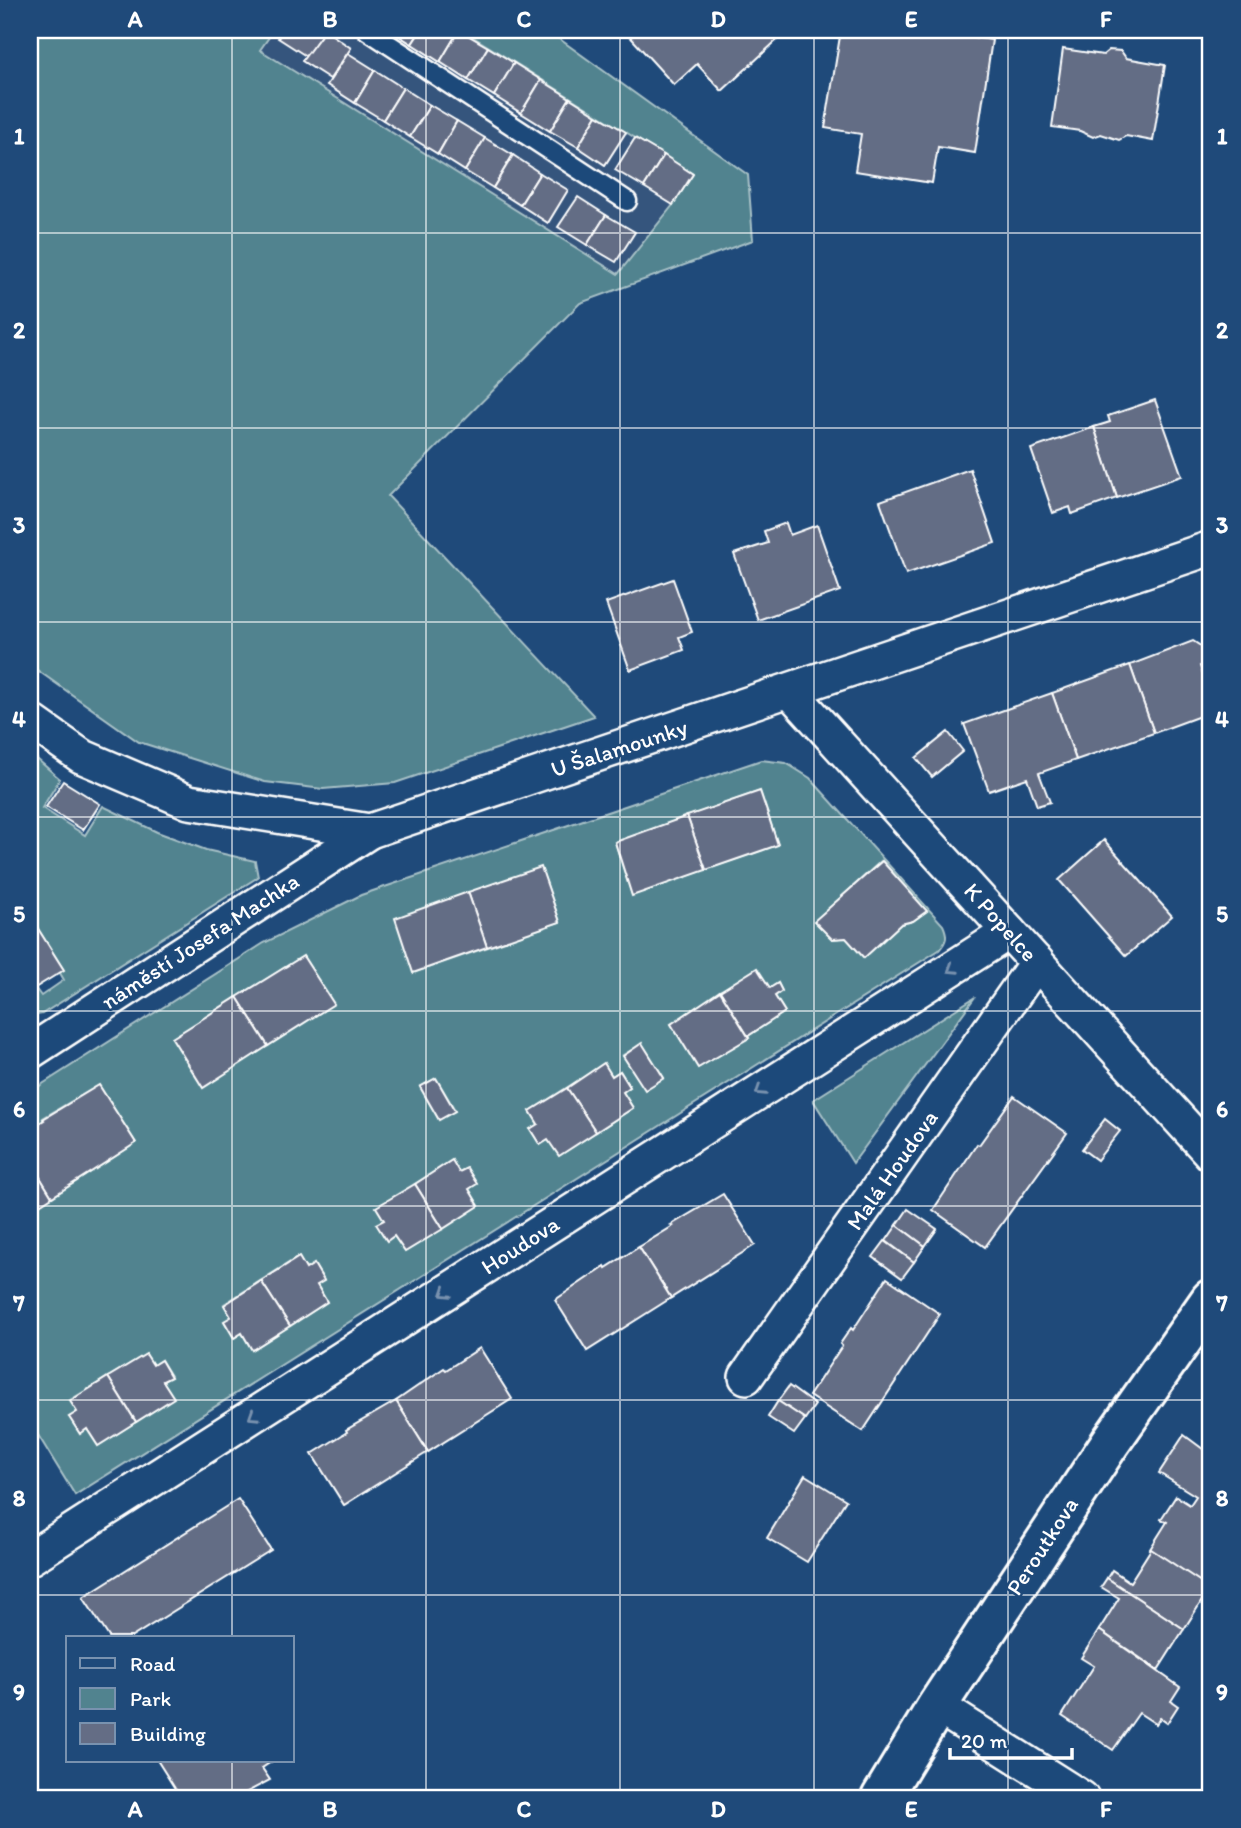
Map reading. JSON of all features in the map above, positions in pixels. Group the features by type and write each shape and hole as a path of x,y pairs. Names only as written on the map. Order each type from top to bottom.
{"street":[{"name":"U Šalamounky","path":"30,720 81,756 189,802 370,831 1211,548"},
{"name":"K Popelce","path":"790,691 1211,1154"},
{"name":"náměstí Josefa Machka","path":"30,1052 370,831"},
{"name":"Houdova","path":"30,1558 1009,932"},
{"name":"Malá Houdova","path":"746,1377 1037,962"},
{"name":"Peroutkova","path":"881,1798 937,1706 1110,1443 1211,1299"},
{"path":"937,1706 1082,1798"}],"lane":[{"path":"367,30 627,201"}],"shaded area":[{"path":"274,30 462,30 693,174 673,205 619,274 260,50"}],"green space":[{"path":"30,30 274,30 260,50 618,274 673,205 693,174 462,30 547,30 748,175 753,240 580,303 388,496 594,716 395,783 323,789 265,782 139,742 30,665"},
{"path":"30,753 60,779 42,808 85,835 103,806 157,832 206,850 255,861 258,877 42,1014 30,1016 30,991 35,988 41,996 64,980 60,973 63,969 30,916"},
{"path":"761,760 786,763 810,778 943,925 946,938 939,950 75,1495 30,1422 30,1211 136,1143 99,1085 43,1118 44,1120 30,1129 30,1092 264,943 361,895","holes":["760,791 778,845 632,895 615,842","881,861 926,911 913,921 832,939 815,921","541,868 560,922 413,973","303,956 333,1004 203,1087 173,1038","757,968 770,988 778,983 782,991 775,996 785,1012 748,1036 749,1038 698,1068 671,1024","642,1044 664,1078 645,1089 623,1055","604,1064 612,1076 620,1071 630,1087 623,1092 633,1108 559,1156 548,1140 540,1144 530,1129 538,1124 530,1111","436,1078 455,1110 439,1120 420,1087","452,1161 459,1172 467,1168 476,1184 469,1189 479,1206 405,1252 394,1236 386,1240 377,1224 384,1220 377,1207","298,1257 306,1269 314,1265 324,1280 317,1285 327,1302 252,1350 242,1333 234,1337 224,1321 231,1317 224,1304","146,1354 153,1365 161,1360 171,1376 163,1381 173,1398 98,1446 87,1429 69,1417 77,1412 70,1400"]},
{"path":"975,997 853,1163 813,1100"}],"building":[{"path":"283,30 325,30 306,56 278,38"},
{"path":"325,30 351,48 330,79 302,61"},
{"path":"390,30 421,30 412,44"},
{"path":"421,30 459,30 440,62 412,44"},
{"path":"459,30 488,47 468,80 440,62"},
{"path":"624,30 788,30 722,91 697,64 674,85"},
{"path":"841,30 929,30 992,40 975,153 938,147 932,183 855,171 861,134 825,128"},
{"path":"1210,40 1211,73 1205,73"},
{"path":"488,47 514,63 494,96 468,80"},
{"path":"1063,49 1103,55 1109,50 1121,51 1126,58 1165,65 1153,141 1126,136 1119,140 1101,134 1093,137 1080,131 1052,127"},
{"path":"348,53 375,70 355,103 327,85"},
{"path":"514,63 541,80 521,113 494,96"},
{"path":"375,70 403,88 383,120 355,103"},
{"path":"541,80 570,98 550,131 521,113"},
{"path":"403,88 430,105 410,137 383,120"},
{"path":"570,98 597,115 578,147 550,131"},
{"path":"430,105 457,121 438,154 410,137"},
{"path":"597,115 626,132 605,165 578,147"},
{"path":"457,121 485,138 465,171 438,154"},
{"path":"485,138 513,155 493,188 465,171"},
{"path":"635,138 664,155 644,187 615,170"},
{"path":"513,155 540,173 520,205 493,188"},
{"path":"664,155 693,174 673,205 644,187"},
{"path":"540,173 568,190 548,223 520,205"},
{"path":"578,197 606,215 587,245 558,227"},
{"path":"606,215 635,232 616,262 587,245"},
{"path":"1155,400 1182,476 1117,498 1094,427 1110,422 1108,416"},
{"path":"1094,427 1117,498 1072,514 1070,507 1053,513 1031,449"},
{"path":"970,469 995,543 906,574 880,501"},
{"path":"786,523 790,535 817,525 840,591 758,620 734,554 768,543 764,531"},
{"path":"673,579 692,632 679,637 684,650 630,670 606,603"},
{"path":"1193,641 1202,647 1208,663 1200,666 1211,698 1211,712 1154,733 1130,665"},
{"path":"1130,665 1154,733 1076,760 1052,693"},
{"path":"1052,693 1076,760 1039,773 1050,802 1037,806 1027,778 989,791 964,724"},
{"path":"948,732 963,751 932,777 916,758"},
{"path":"63,781 100,804 83,830 46,807"},
{"path":"760,791 778,845 706,870 687,816"},
{"path":"687,816 706,870 632,896 615,842"},
{"path":"1104,840 1172,916 1126,956 1059,880"},
{"path":"882,861 927,911 913,921 901,924 864,958 846,938 832,939 814,921"},
{"path":"541,867 560,922 487,947 468,892"},
{"path":"468,892 487,947 413,973 395,918"},
{"path":"30,916 64,970 30,991"},
{"path":"303,956 334,1004 268,1046 237,997"},
{"path":"757,968 770,988 778,983 782,991 775,996 785,1012 748,1036 720,991"},
{"path":"720,991 749,1038 698,1068 671,1024"},
{"path":"237,997 268,1046 203,1088 172,1038"},
{"path":"642,1043 664,1078 645,1090 623,1056"},
{"path":"604,1063 612,1076 620,1071 630,1087 623,1092 633,1108 596,1132 567,1088"},
{"path":"436,1078 455,1111 439,1120 420,1087"},
{"path":"99,1085 136,1143 52,1197 30,1161 30,1129"},
{"path":"567,1088 596,1132 559,1156 548,1140 540,1145 530,1129 538,1124 530,1111"},
{"path":"1014,1096 1067,1133 985,1247 933,1210 977,1144 979,1145"},
{"path":"1105,1119 1120,1131 1097,1160 1082,1149"},
{"path":"452,1160 459,1172 467,1168 477,1184 469,1189 479,1206 443,1229 415,1184"},
{"path":"30,1161 52,1197 30,1211"},
{"path":"415,1184 443,1229 405,1252 394,1236 387,1241 376,1224 384,1220 376,1207"},
{"path":"723,1194 755,1245 671,1298 639,1247"},
{"path":"908,1209 937,1229 925,1246 897,1225"},
{"path":"897,1225 925,1246 914,1262 886,1241"},
{"path":"885,1241 914,1262 902,1278 873,1257"},
{"path":"639,1247 671,1298 587,1351 555,1300"},
{"path":"299,1257 306,1269 314,1264 324,1281 317,1285 327,1302 290,1326 261,1281"},
{"path":"887,1278 940,1314 863,1431 809,1396 842,1346 840,1344 851,1328 853,1330"},
{"path":"261,1281 290,1326 252,1350 242,1333 234,1338 224,1321 231,1317 224,1305"},
{"path":"480,1348 512,1399 428,1452 396,1401 444,1368 446,1370"},
{"path":"146,1354 153,1365 161,1360 171,1377 163,1381 174,1398 136,1422 108,1377"},
{"path":"108,1377 136,1422 98,1446 87,1429 80,1434 69,1417 77,1412 70,1401"},
{"path":"789,1386 815,1405 805,1419 778,1401"},
{"path":"396,1401 428,1452 344,1505 312,1454 347,1432 346,1430"},
{"path":"778,1401 805,1419 794,1434 768,1417"},
{"path":"1184,1435 1211,1455 1211,1589 1150,1549 1167,1522 1161,1519 1176,1496 1190,1505 1196,1496 1159,1473"},
{"path":"805,1475 846,1500 807,1562 767,1538"},
{"path":"238,1499 271,1550 134,1636 108,1636 83,1597"},
{"path":"1151,1549 1210,1588 1184,1629 1107,1578 1112,1570 1130,1582"},
{"path":"1107,1578 1184,1629 1158,1670 1099,1630 1119,1598 1101,1587"},
{"path":"1099,1630 1180,1687 1171,1701 1178,1706 1167,1723 1160,1718 1156,1724 1139,1713 1113,1750 1062,1716 1094,1666 1081,1658"},
{"path":"158,1762 271,1762 262,1768 270,1780 236,1798 181,1798"}]}
